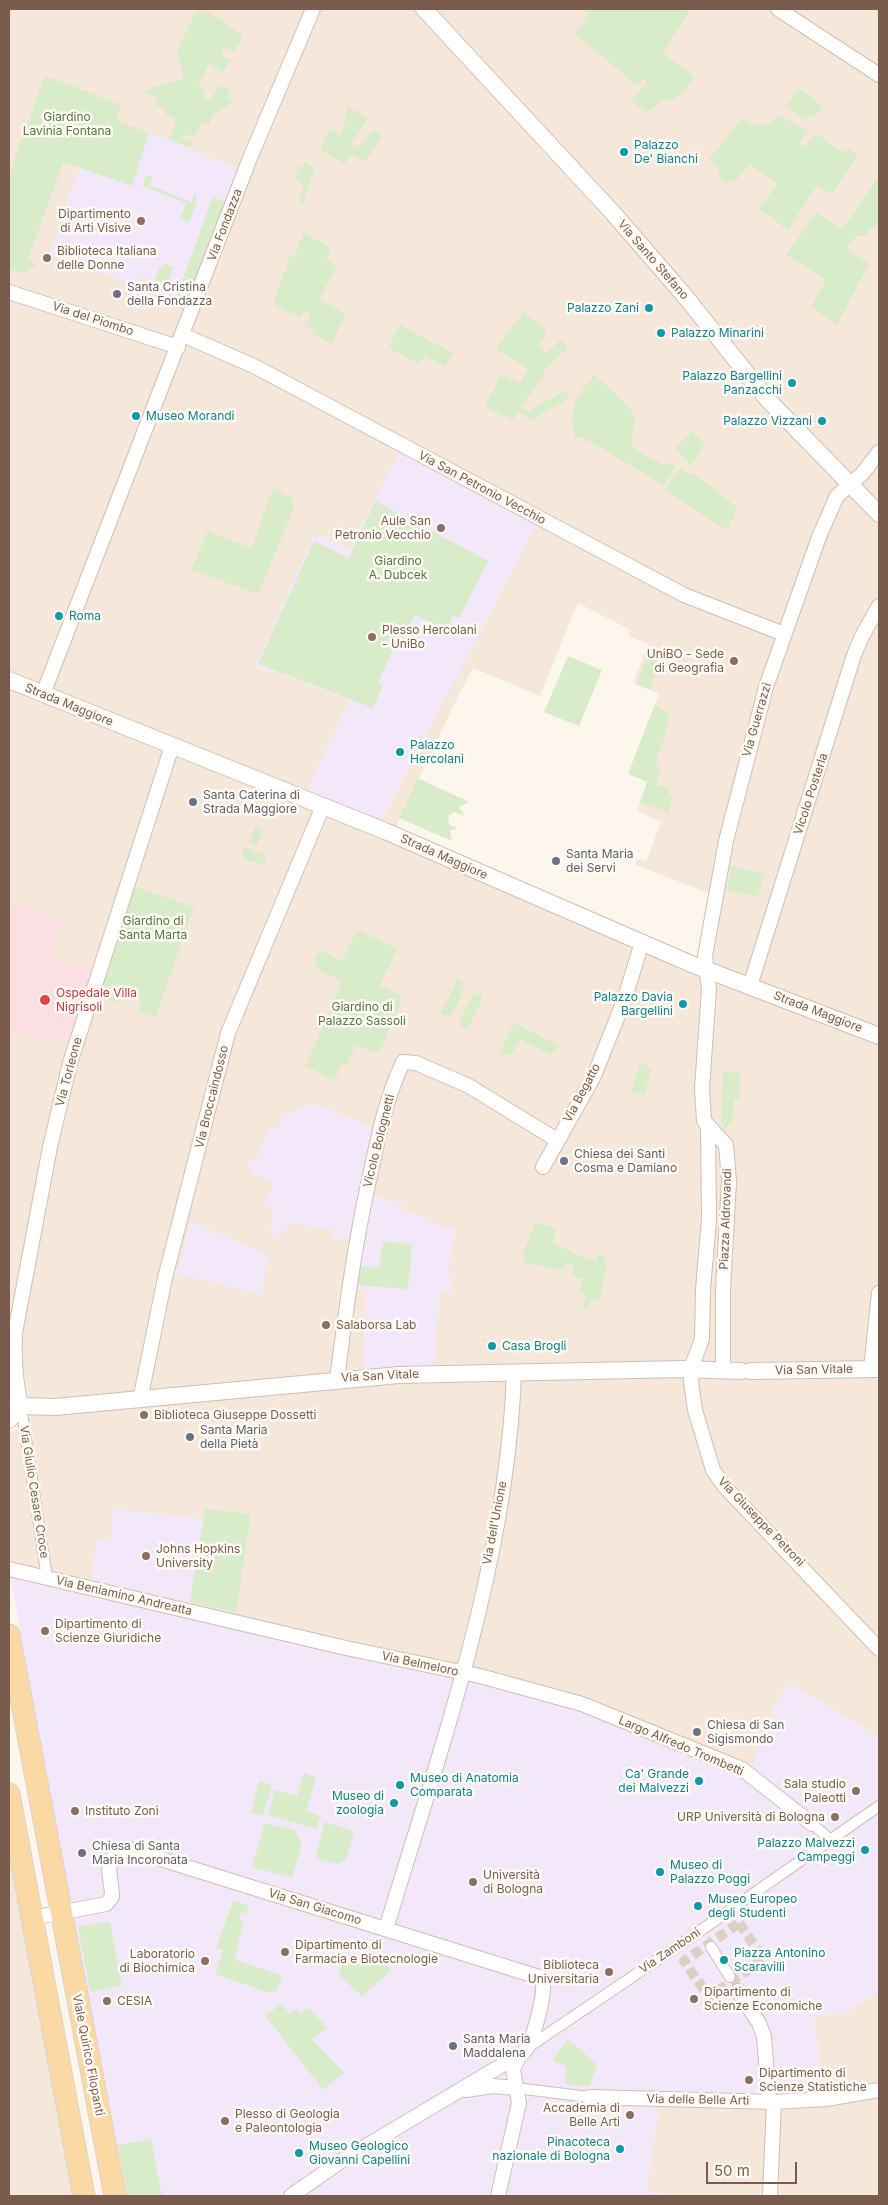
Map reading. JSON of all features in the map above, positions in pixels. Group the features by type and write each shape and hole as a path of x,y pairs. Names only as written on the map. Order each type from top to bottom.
{"main road":[{"name":"Viale Quirico Filopanti","path":"9,1635 115,2196"},
{"path":"9,1794 84,2196"}],"street":[{"name":"Via Fondazza","path":"44,694 250,158 313,9"},
{"name":"Via Santo Stefano","path":"424,9 613,213 684,295 768,400 879,514"},
{"path":"778,9 879,75"},
{"name":"Via del Piombo","path":"9,292 180,341"},
{"name":"Via San Petronio Vecchio","path":"180,341 254,366 684,595 784,634"},
{"name":"Via Guerrazzi","path":"706,969 705,956 732,817 756,718 784,634 827,517 837,496 862,474 879,452"},
{"name":"Vicolo Posterla","path":"750,986 854,654 879,606"},
{"name":"Strada Maggiore","path":"9,680 323,806 706,969 879,1036"},
{"name":"Via Torleone","path":"13,1414 16,1385 14,1363 15,1332 50,1147 79,1032 172,746"},
{"name":"Via Broccaindosso","path":"140,1400 165,1278 228,1033 323,806"},
{"name":"Via Begatto","path":"543,1167 594,1076 627,989 642,942"},
{"name":"Piazza Aldrovandi","path":"691,1370 702,1339 703,1289 709,1219 708,1127 702,1112 709,989 706,969"},
{"name":"Vicolo Bolognetti","path":"337,1379 359,1228 382,1119 403,1062 416,1063 470,1086 557,1140"},
{"name":"Piazza Aldrovandi","path":"708,1127 722,1140 728,1152 729,1181 724,1290 723,1370"},
{"path":"703,1289 724,1290"},
{"path":"875,1369 879,1293"},
{"name":"Via San Vitale","path":"13,1414 55,1407 337,1379 399,1375 514,1372 875,1369"},
{"name":"Via Giuseppe Petroni","path":"691,1370 695,1410 716,1476 879,1649"},
{"name":"Via dell'Unione","path":"386,1929 462,1673 496,1526 513,1412 514,1372"},
{"path":"9,1392 13,1414"},
{"name":"Via Giulio Cesare Croce","path":"13,1414 47,1578"},
{"name":"Via Beniamino Andreatta","path":"9,1569 239,1623"},
{"name":"Via Belmeloro","path":"239,1623 462,1673 559,1697 600,1711"},
{"name":"Largo Alfredo Trombetti","path":"600,1711 742,1769 831,1840"},
{"name":"Via Zamboni","path":"291,2196 341,2161 524,2052 702,1934 831,1840 878,1809"},
{"name":"Via San Giacomo","path":"61,1913 110,1902 112,1891 108,1868 111,1858 118,1852 129,1849 542,1978 543,1988 524,2052"},
{"path":"32,1918 61,1913"},
{"path":"711,1947 730,1977"},
{"path":"738,1990 759,2023 764,2036 772,2102 770,2196"},
{"path":"498,2196 519,2102 513,2069 524,2052"},
{"name":"Via Zamboni","path":"458,2092 493,2086 516,2088"},
{"name":"Via delle Belle Arti","path":"516,2088 589,2097 772,2102 826,2099 879,2090"}],"shaded area":[{"path":"9,9 879,9 879,1737 789,1683 776,1705 753,1763 744,1771 9,1567 9,1434 21,1427 29,1405 19,1343 9,1344","holes":["399,453 536,524 380,823 306,792 350,700 272,670 270,673 255,667 317,535 349,550","578,603 631,630 628,636 648,644 633,683 659,694 628,774 647,782 637,811 661,822 646,862 637,859 635,865 709,893 697,957 395,829 473,668 540,696"]},
{"name":"Dipartimento di Arti Visive","path":"149,133 163,137 241,170 196,295 190,293 183,310 154,301 160,282 140,275 136,285 49,256 80,167 132,186"},
{"name":"Plesso Hercolani - UniBo","path":"399,453 537,524 380,823 306,792 350,700 272,670 270,673 255,667 314,534 349,550"},
{"name":"Ospedale Villa Nigrisoli","path":"9,901 61,920 50,951 63,961 92,970 68,1041 49,1037 48,1040 9,1031"},
{"path":"313,1103 372,1127 351,1241 332,1238 333,1229 289,1223 288,1230 280,1229 279,1238 270,1232 274,1209 264,1204 274,1183 251,1173 252,1169 247,1166 250,1158 256,1160 270,1127 277,1129 283,1116"},
{"path":"373,1195 402,1204 403,1211 424,1216 439,1227 456,1229 447,1274 453,1275 451,1292 440,1291 434,1366 362,1370 366,1290 352,1288"},
{"path":"191,1221 267,1255 262,1295 176,1273"},
{"name":"Johns Hopkins University","path":"113,1509 204,1519 189,1609 91,1586 96,1539 110,1541"},
{"name":"Università di Bologna","path":"9,1569 559,1697 744,1770 753,1763 776,1705 789,1683 879,1737 879,1994 867,1998 845,2013 813,2017 824,2091 817,2102 659,2104 646,2191 677,2196 123,2196"},
{"path":"9,1855 42,2023 74,2196 9,2196"},
{"path":"879,1994 879,2196 677,2196 646,2191 659,2104 824,2091 813,2016 845,2013 867,1998"}],"green space":[{"path":"197,9 225,21 224,23 244,35 234,52 225,47 221,55 230,60 223,72 209,64 198,85 206,91 203,97 210,101 219,85 230,90 227,98 232,100 227,108 222,106 219,112 214,113 209,125 202,122 194,138 185,134 183,139 192,143 190,148 169,139 177,119 165,114 166,109 156,105 158,98 146,93 148,88 184,79 177,51"},
{"path":"583,9 691,9 663,53 692,75 693,79 674,100 661,101 645,112 631,102 647,82 643,79 637,85 575,34 589,13"},
{"name":"Giardino Lavinia Fontana","path":"45,75 121,105 116,120 149,133 132,186 63,162 28,260 37,264 24,273 9,269 9,175"},
{"path":"799,89 823,106 815,116 812,115 806,121 786,107"},
{"path":"348,107 368,118 352,144 357,148 373,130 382,136 365,162 351,154 344,165 321,149 329,130 340,134 348,115 345,114"},
{"path":"779,114 807,132 800,143 805,147 816,133 842,152 849,149 858,155 832,194 817,185 788,230 759,209 777,184 749,164 736,180 725,183 718,177 719,168 709,159 742,119 752,124 762,125 771,122"},
{"path":"305,162 315,168 303,204 298,202 304,185 294,179 299,166 303,167"},
{"path":"879,175 879,225 871,228 865,236 856,236 848,247 850,252 869,264 837,325 811,307 826,280 786,255 817,212 840,228 845,226"},
{"path":"153,176 149,185 191,202 195,194 197,200 189,223 180,219 186,203 142,186 145,177"},
{"path":"213,197 228,203 196,295 190,293 183,310 174,307"},
{"path":"303,232 331,248 326,259 337,266 319,299 346,314 331,344 312,333 313,329 305,325 311,313 303,311 301,317 273,305 290,255 295,256"},
{"path":"164,263 173,267 168,285 155,280 160,266 163,267"},
{"path":"524,311 548,332 539,346 545,353 561,340 568,347 544,371 544,376 520,407 528,412 564,391 569,396 568,399 541,414 534,421 519,412 512,420 485,407 501,375 520,383 528,369 496,349"},
{"path":"400,325 453,353 445,367 425,356 419,364 388,348"},
{"path":"594,374 629,407 635,417 631,446 661,464 673,464 675,467 664,485 582,437 575,437 573,410 579,396"},
{"path":"692,431 705,445 691,466 675,448"},
{"path":"681,467 688,474 699,477 737,508 728,529 719,526 665,490"},
{"path":"273,488 292,498 294,508 258,594 191,570 208,531 251,548"},
{"name":"Giardino A. Dubcek","path":"375,501 488,561 459,618 453,615 447,629 415,615 399,648 395,646 378,682 383,685 373,708 258,664 314,541 349,558"},
{"path":"568,656 602,670 579,726 544,712"},
{"path":"651,656 658,659 659,663 650,690 637,684 646,659"},
{"path":"655,704 669,715 666,733 656,761 657,766 661,768 657,785 670,789 669,794 673,796 669,813 640,802 647,782 628,774"},
{"path":"418,778 469,802 459,807 465,816 454,812 448,816 449,824 458,829 450,830 452,841 399,818"},
{"path":"255,826 263,831 256,846 249,843"},
{"path":"248,848 265,855 267,858 265,863 249,861 244,857 242,855 243,849"},
{"path":"731,866 764,874 758,897 727,890"},
{"name":"Giardino di Santa Marta","path":"133,886 194,907 155,1018 138,1011 142,999 120,992 116,1003 96,995"},
{"name":"Giardino di Palazzo Sassoli","path":"357,930 398,949 380,985 398,994 402,999 381,1050 372,1052 356,1045 347,1064 341,1065 335,1080 305,1066 310,1059 342,981 318,970 315,960 320,950 342,961"},
{"path":"458,979 464,984 462,994 451,1016 440,1014"},
{"path":"482,993 484,995 468,1029 464,1029 459,1022 472,996"},
{"path":"514,1023 559,1045 552,1055 520,1040 511,1055 499,1054"},
{"path":"640,1063 652,1068 644,1095 631,1091"},
{"path":"723,1071 740,1074 740,1098 734,1099 732,1123 725,1129 721,1122"},
{"path":"536,1222 556,1229 553,1243 591,1261 592,1259 596,1261 599,1254 606,1258 604,1263 607,1265 599,1300 590,1302 588,1310 583,1309 586,1294 578,1293 583,1279 572,1276 574,1265 565,1263 563,1270 524,1263 525,1258 521,1257"},
{"path":"383,1242 412,1244 408,1289 353,1285 356,1266 379,1268"},
{"path":"205,1509 251,1514 236,1612 190,1602"},
{"path":"304,1773 316,1777 306,1811 320,1816 316,1829 268,1815 275,1790 297,1796"},
{"path":"259,1781 272,1785 263,1816 251,1813"},
{"path":"325,1822 354,1831 346,1860 337,1864 315,1858"},
{"path":"265,1823 295,1830 302,1845 292,1878 252,1867"},
{"path":"233,1901 249,1906 247,1913 242,1912 239,1920 244,1923 235,1956 238,1961 282,1975 278,1989 270,1993 215,1974 223,1950 216,1948"},
{"path":"110,1921 122,1986 90,1992 78,1927"},
{"path":"345,1954 387,1966 391,1971 362,1996 339,1975"},
{"path":"282,2004 290,2014 296,2008 300,2013 310,2008 327,2028 312,2039 344,2073 323,2090 265,2015"},
{"path":"568,2039 597,2065 590,2086 567,2085 565,2079 567,2067 561,2063 556,2063 553,2059"},
{"path":"151,2139 162,2196 127,2196 118,2145"}],"tunnel":[{"path":"739,1923 764,1959 709,1997 684,1961 739,1923"}],"place":[{"name":"Palazzo De' Bianchi","path":"624,152"},
{"name":"Dipartimento di Arti Visive","path":"141,221"},
{"name":"Biblioteca Italiana delle Donne","path":"47,258"},
{"name":"Santa Cristina della Fondazza","path":"117,294"},
{"name":"Palazzo Zani","path":"649,308"},
{"name":"Palazzo Minarini","path":"661,333"},
{"name":"Palazzo Bargellini Panzacchi","path":"792,383"},
{"name":"Museo Morandi","path":"136,416"},
{"name":"Palazzo Vizzani","path":"822,421"},
{"name":"Aule San Petronio Vecchio","path":"441,528"},
{"name":"Roma","path":"59,616"},
{"name":"Plesso Hercolani - UniBo","path":"372,637"},
{"name":"UniBO - Sede di Geografia","path":"734,661"},
{"name":"Palazzo Hercolani","path":"400,752"},
{"name":"Santa Caterina di Strada Maggiore","path":"193,802"},
{"name":"Santa Maria dei Servi","path":"556,861"},
{"name":"Ospedale Villa Nigrisoli","path":"45,1000"},
{"name":"Palazzo Davia Bargellini","path":"683,1004"},
{"name":"Chiesa dei Santi Cosma e Damiano","path":"564,1161"},
{"name":"Salaborsa Lab","path":"326,1325"},
{"name":"Casa Brogli","path":"492,1346"},
{"name":"Biblioteca Giuseppe Dossetti","path":"144,1415"},
{"name":"Santa Maria della Pietà","path":"190,1437"},
{"name":"Johns Hopkins University","path":"146,1556"},
{"name":"Dipartimento di Scienze Giuridiche","path":"45,1631"},
{"name":"Chiesa di San Sigismondo","path":"697,1732"},
{"name":"Ca' Grande dei Malvezzi","path":"699,1781"},
{"name":"Museo di Anatomia Comparata","path":"400,1785"},
{"name":"Sala studio Paleotti","path":"856,1791"},
{"name":"Museo di zoologia","path":"394,1803"},
{"name":"Instituto Zoni","path":"75,1811"},
{"name":"URP Università di Bologna","path":"835,1817"},
{"name":"Palazzo Malvezzi Campeggi","path":"865,1850"},
{"name":"Chiesa di Santa Maria Incoronata","path":"82,1853"},
{"name":"Museo di Palazzo Poggi","path":"660,1872"},
{"name":"Università di Bologna","path":"473,1882"},
{"name":"Museo Europeo degli Studenti","path":"698,1906"},
{"name":"Dipartimento di Farmacia e Biotecnologie","path":"285,1952"},
{"name":"Piazza Antonino Scaravilli","path":"724,1960"},
{"name":"Laboratorio di Biochimica","path":"205,1961"},
{"name":"Biblioteca Universitaria","path":"609,1972"},
{"name":"Dipartimento di Scienze Economiche","path":"694,1999"},
{"name":"CESIA","path":"107,2001"},
{"name":"Santa Maria Maddalena","path":"453,2046"},
{"name":"Dipartimento di Scienze Statistiche","path":"749,2080"},
{"name":"Accademia di Belle Arti","path":"630,2115"},
{"name":"Plesso di Geologia e Paleontologia","path":"225,2121"},
{"name":"Pinacoteca nazionale di Bologna","path":"620,2149"},
{"name":"Museo Geologico Giovanni Capellini","path":"299,2153"}]}
